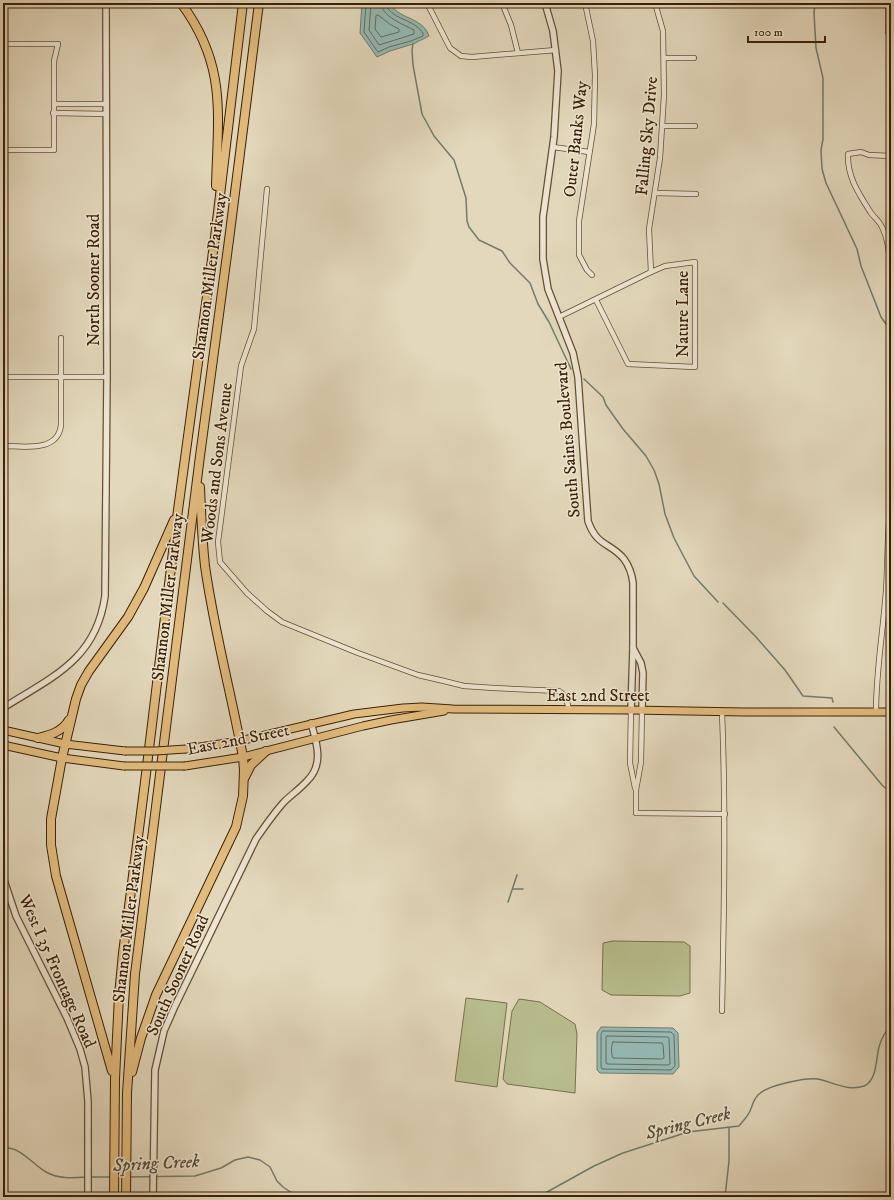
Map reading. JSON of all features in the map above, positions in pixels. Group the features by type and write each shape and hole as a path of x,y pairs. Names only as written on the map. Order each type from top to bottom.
{"highway":[{"path":"181,3 194,22 207,49 217,86 219,111 215,237"},
{"name":"Shannon Miller Parkway","path":"114,1194 115,1079 119,994 123,953 146,782 178,510 215,237 244,3"},
{"name":"Shannon Miller Parkway","path":"126,1193 127,1093 137,954 259,3"},
{"path":"127,1093 141,1038 156,994 236,827 243,796 243,757 205,566 201,519 200,456"},
{"path":"115,1079 52,859 51,819 65,744 81,685 89,671 128,617 161,553 178,510"},
{"path":"38,738 55,733 67,724 71,718"},
{"path":"244,780 252,765 266,751"}],"main road":[{"name":"East 2nd Street","path":"3,730 65,744 125,751 156,751 186,749 240,741 354,714 403,708 422,707 453,710 891,712"},
{"name":"East 2nd Street","path":"3,746 62,758 124,766 184,766 243,757 391,720 453,710"}],"street":[{"name":"North Sooner Road","path":"3,708 61,672 78,656 98,626 106,596 106,3"},
{"path":"427,3 450,48 461,56 472,57 556,50"},
{"path":"502,3 511,24 518,53"},
{"name":"South Saints Boulevard","path":"545,3 553,31 556,50 557,85 553,147 545,195 542,239 545,276 552,302 573,353 578,378 588,521 590,528 598,540 618,553 624,560 631,574 633,583 630,763 636,790"},
{"name":"Outer Banks Way","path":"585,3 593,41 595,76 594,124 579,222 580,255 587,270 592,275"},
{"name":"Falling Sky Drive","path":"651,272 649,229 660,158 664,95 663,31 655,3"},
{"path":"888,3 888,32"},
{"path":"3,44 58,44 54,61 54,150 3,150"},
{"path":"664,58 694,58"},
{"path":"54,104 107,104"},
{"path":"80,104 80,114"},
{"path":"53,113 107,114"},
{"path":"662,126 695,126"},
{"path":"553,147 589,152"},
{"path":"891,156 869,155 861,152 848,154 847,164 848,170 858,192 872,214 882,226 888,241 891,270"},
{"name":"Woods and Sons Avenue","path":"267,189 254,329 241,366 219,535 220,562 247,593 282,622 358,654 418,675 464,686 560,691 564,694 567,700 569,710"},
{"path":"655,193 696,194"},
{"name":"Nature Lane","path":"596,300 628,364 695,367 695,262 665,266 651,272"},
{"path":"559,317 651,272"},
{"path":"3,446 41,446 50,444 56,439 60,432 61,338"},
{"path":"3,377 107,377"},
{"path":"876,712 878,669 886,590 891,500"},
{"name":"South Saints Boulevard","path":"633,648 641,663 643,672 641,762 636,790 636,813 725,814"},
{"path":"722,712 725,774 722,1011"},
{"name":"South Sooner Road","path":"153,1197 155,1070 164,1031 174,1006 256,839 284,802 312,776 316,766 318,751 311,723"},
{"name":"West I 35 Frontage Road","path":"3,876 16,916 70,1023 80,1049 87,1085 88,1197"}],"green space":[{"path":"613,941 684,942 690,946 690,993 680,996 611,995 602,990 603,943"},
{"path":"466,998 507,1003 497,1087 455,1081"},
{"path":"519,999 540,1002 575,1024 577,1034 575,1093 507,1084 503,1079 512,1011"}],"water":[{"path":"362,3 388,3 399,13 421,25 429,36 413,44 390,51 377,57 360,33"},
{"path":"601,1027 673,1028 678,1033 679,1067 673,1074 600,1073 597,1070 597,1033"}],"waterway":[{"path":"815,3 814,13 816,48 823,78 823,139 821,150 822,169 826,183 857,249 861,266 881,317 891,331"},
{"path":"413,44 413,65 422,114 434,136 454,160 466,198 467,221 469,227 479,240 502,251 510,263 530,283 538,304 549,322 571,369"},
{"path":"584,379 603,397 606,405 623,429 646,456 654,470 659,484 665,514 674,538 694,576 718,602"},
{"path":"723,603 785,670 803,696 832,698 833,702"},
{"path":"834,727 882,785 891,793"},
{"path":"508,902 517,875"},
{"path":"513,889 523,889"},
{"name":"Spring Creek","path":"538,1197 594,1166 623,1153 688,1132 739,1126 748,1115 758,1095 770,1088 789,1082 808,1079 822,1080 854,1088 864,1086 874,1074 880,1044 885,1033 891,1026"},
{"path":"725,1197 729,1161 729,1128"},
{"name":"Spring Creek","path":"3,1148 15,1150 26,1156 41,1169 55,1176 66,1178 86,1177"},
{"name":"Spring Creek","path":"128,1177 195,1176 221,1168 235,1160 248,1157 260,1160 270,1167 277,1181 298,1197"},
{"name":"Spring Creek","path":"90,1177 110,1177"}]}
